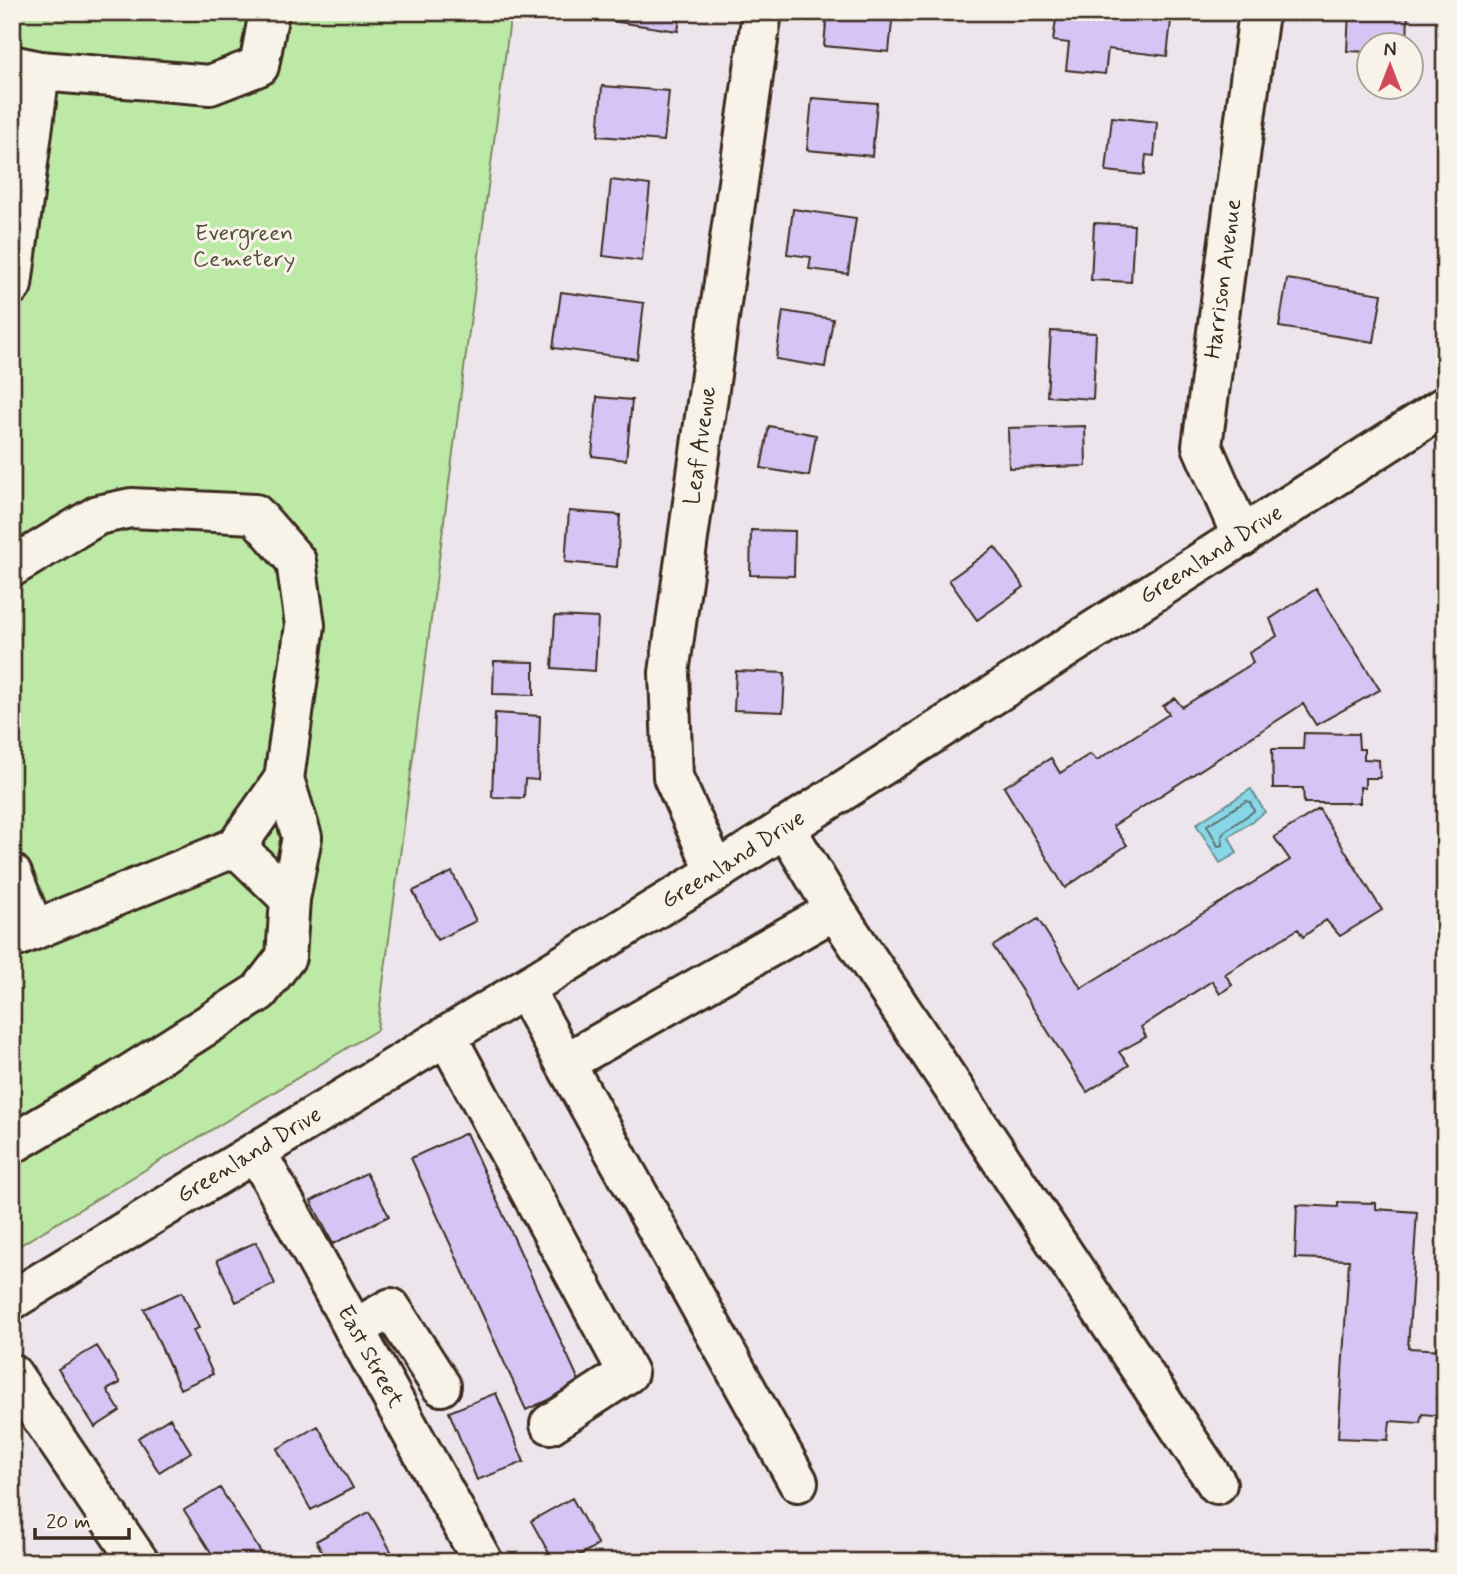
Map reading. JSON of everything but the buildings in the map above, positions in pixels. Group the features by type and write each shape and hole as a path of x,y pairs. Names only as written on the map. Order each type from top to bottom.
{"street":[{"path":"12,285 26,68 210,85 259,66 270,12"},
{"name":"Leaf Avenue","path":"716,872 673,777 669,673 762,12"},
{"name":"Harrison Avenue","path":"1242,537 1202,446 1259,12"},
{"name":"Greenland Drive","path":"12,1300 716,872 1445,406"},
{"path":"12,567 97,516 131,508 255,514 296,561 305,625 284,779 302,837 290,899 286,957 259,992 12,1144"},
{"path":"12,874 23,935 236,848 284,779"},
{"path":"785,827 835,910 1217,1484"},
{"path":"236,848 290,899"},
{"path":"565,1063 835,910"},
{"path":"524,989 798,1482"},
{"path":"447,1037 628,1373 550,1424"},
{"name":"East Street","path":"257,1153 483,1562"},
{"path":"354,1329 391,1308 441,1386"},
{"path":"12,1374 139,1562"}],"green space":[{"name":"Evergreen Cemetery","path":"12,12 511,12 377,1030 12,1250"}],"water":[{"path":"1251,789 1265,812 1229,837 1237,853 1220,863 1196,824"}]}
